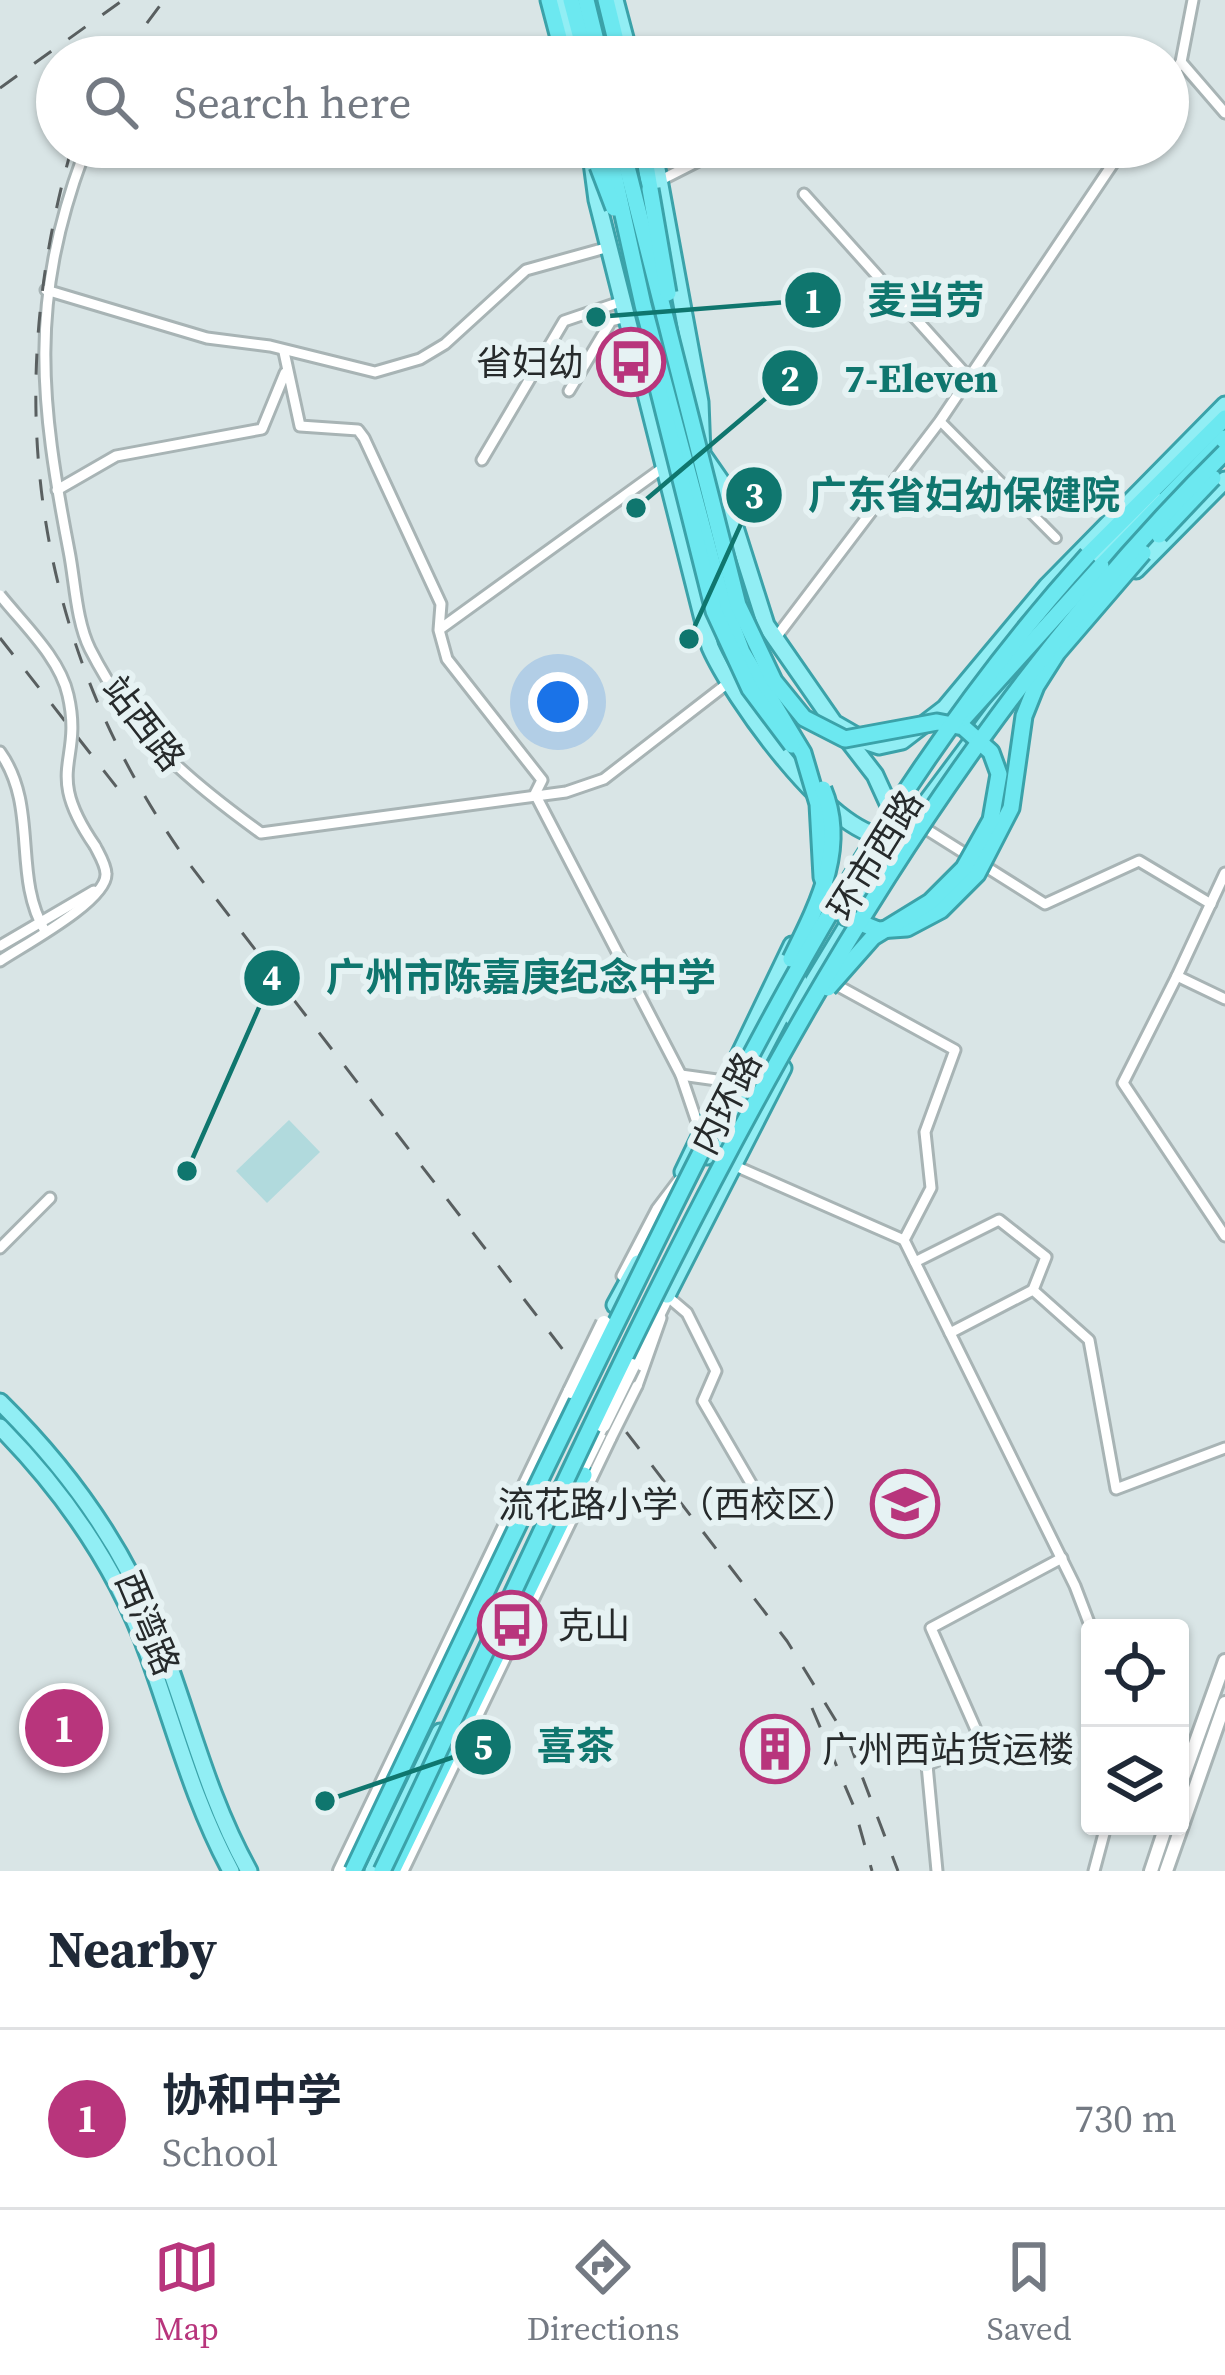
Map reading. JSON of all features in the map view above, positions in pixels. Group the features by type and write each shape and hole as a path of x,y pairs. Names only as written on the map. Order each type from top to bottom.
{"highway":[{"path":"549,0 558,36"},
{"path":"567,0 576,36"},
{"path":"589,0 598,36"},
{"path":"610,0 616,36"},
{"path":"599,168 630,249"},
{"path":"610,168 727,614 750,667 797,739 811,774 827,892 838,910 868,928 898,930 920,923 977,874 1011,808 1024,716 1046,668 1225,459"},
{"path":"631,168 685,391"},
{"path":"647,168 685,391"},
{"path":"643,305 653,379 714,611 749,689 821,784 834,831 814,908 683,1188"},
{"name":"内环路","path":"685,391 738,605 774,681 804,718 845,740 943,722 976,736 995,761 1000,789 974,854 942,892 863,947 791,1038"},
{"name":"内环路","path":"357,1871 683,1188 815,935 909,825 961,705 1018,633 1154,485 1225,418"},
{"path":"909,825 1026,644 1225,434"},
{"name":"内环路","path":"384,1871 621,1374 791,1038 898,856 1011,692 1111,572 1225,459"},
{"path":"384,1871 584,1475"}],"main road":[{"path":"610,0 623,36"},
{"path":"584,1475 596,1417 604,1323 683,1188 701,1132 835,848 829,824 791,765 728,683 698,611 609,247 595,168"},
{"path":"610,168 675,430 656,435"},
{"path":"634,168 703,454 720,480 751,588 775,640 909,825"},
{"path":"656,168 700,402 703,454"},
{"path":"637,177 665,220"},
{"path":"834,723 879,746 902,741 945,708 1047,586 1225,405"},
{"name":"环市西路","path":"909,825 976,704 1062,600 1225,434"},
{"name":"环市西路","path":"621,1354 648,1270 683,1188 828,941 1057,626 1145,548 1225,459"},
{"path":"341,1871 416,1766 596,1417 621,1354 667,1294 909,825 1072,640 1145,548 1225,480"},
{"path":"1047,586 1062,600"},
{"path":"1057,626 1072,640"},
{"path":"791,765 850,823 909,825"},
{"path":"781,968 828,941"},
{"name":"环市西路","path":"621,1354 828,941"},
{"path":"781,968 783,1012"},
{"path":"615,1305 648,1270"},
{"path":"357,1871 612,1389 621,1354"},
{"name":"西湾路","path":"0,1402 63,1469 124,1563 155,1627 216,1807 249,1871"},
{"path":"384,1871 416,1766 503,1550 564,1426 596,1417"},
{"name":"西湾路","path":"0,1427 51,1481 110,1572 148,1653 196,1801 231,1871"}],"street":[{"path":"1186,36 1193,0"},
{"path":"1189,71 1225,113"},
{"name":"站西路","path":"79,168 62,213 46,290 43,384 57,490 87,643 119,699 176,771 261,833 566,792 604,779 728,683"},
{"path":"659,181 685,168"},
{"path":"775,640 940,421 1110,168"},
{"path":"804,194 969,377"},
{"path":"46,290 187,333 345,368 397,368 445,344 526,270 609,247"},
{"path":"568,391 610,321 625,309"},
{"path":"482,460 564,321 625,309"},
{"path":"284,352 300,426 358,430 364,438 441,604 440,630 447,658 542,780 535,794 681,1075 701,1132"},
{"path":"57,490 116,456 262,429 285,373"},
{"path":"940,421 1056,538"},
{"path":"440,630 664,467"},
{"name":"站西路","path":"0,595 54,664 68,692 66,795 106,873 99,889 42,926 0,961"},
{"path":"0,752 21,798 29,899 42,926"},
{"path":"909,825 1045,904 1139,861 1211,904"},
{"path":"1225,873 1123,1083 1225,1236"},
{"name":"站西路","path":"0,946 42,926"},
{"path":"1177,976 1225,999"},
{"path":"830,981 955,1050 925,1132 931,1188 904,1240"},
{"path":"681,1075 746,1082"},
{"path":"733,1164 904,1240 1062,1558 1087,1619"},
{"path":"604,1323 657,1209 683,1188"},
{"path":"0,1248 50,1198"},
{"path":"915,1262 999,1220 1046,1257 1033,1290 950,1333"},
{"path":"1033,1290 1089,1340 1116,1489 1225,1448"},
{"path":"404,1871 596,1417 637,1386 667,1294 687,1313 716,1371 703,1401 766,1509"},
{"path":"937,1871 928,1765 981,1741 931,1628 1062,1558"},
{"path":"1189,1761 1225,1661"},
{"path":"1166,1871 1225,1702"},
{"path":"1094,1871 1104,1835"},
{"path":"1151,1871 1163,1835"}],"shaded area":[{"path":"289,1120 320,1152 267,1203 236,1171"}],"railway":[{"path":"73,36 123,0"},
{"path":"137,36 164,0"},
{"path":"0,88 36,62"},
{"path":"67,168 50,241 38,335 36,427 45,518 64,607 94,695 135,779 187,861 787,1641 849,1742 898,1871"},
{"path":"0,638 122,794"},
{"path":"812,1708 854,1807 872,1871"}],"place":[{"name":"麦当劳","path":"596,317"},
{"name":"省妇幼","path":"631,362"},
{"name":"7-Eleven","path":"636,508"},
{"name":"广东省妇幼保健院","path":"689,639"},
{"name":"广州市陈嘉庚纪念中学","path":"187,1171"},
{"name":"流花路小学（西校区）","path":"905,1504"},
{"name":"克山","path":"512,1625"},
{"name":"协和中学","path":"64,1728"},
{"name":"广州西站货运楼","path":"775,1749"},
{"name":"喜茶","path":"325,1801"}]}
